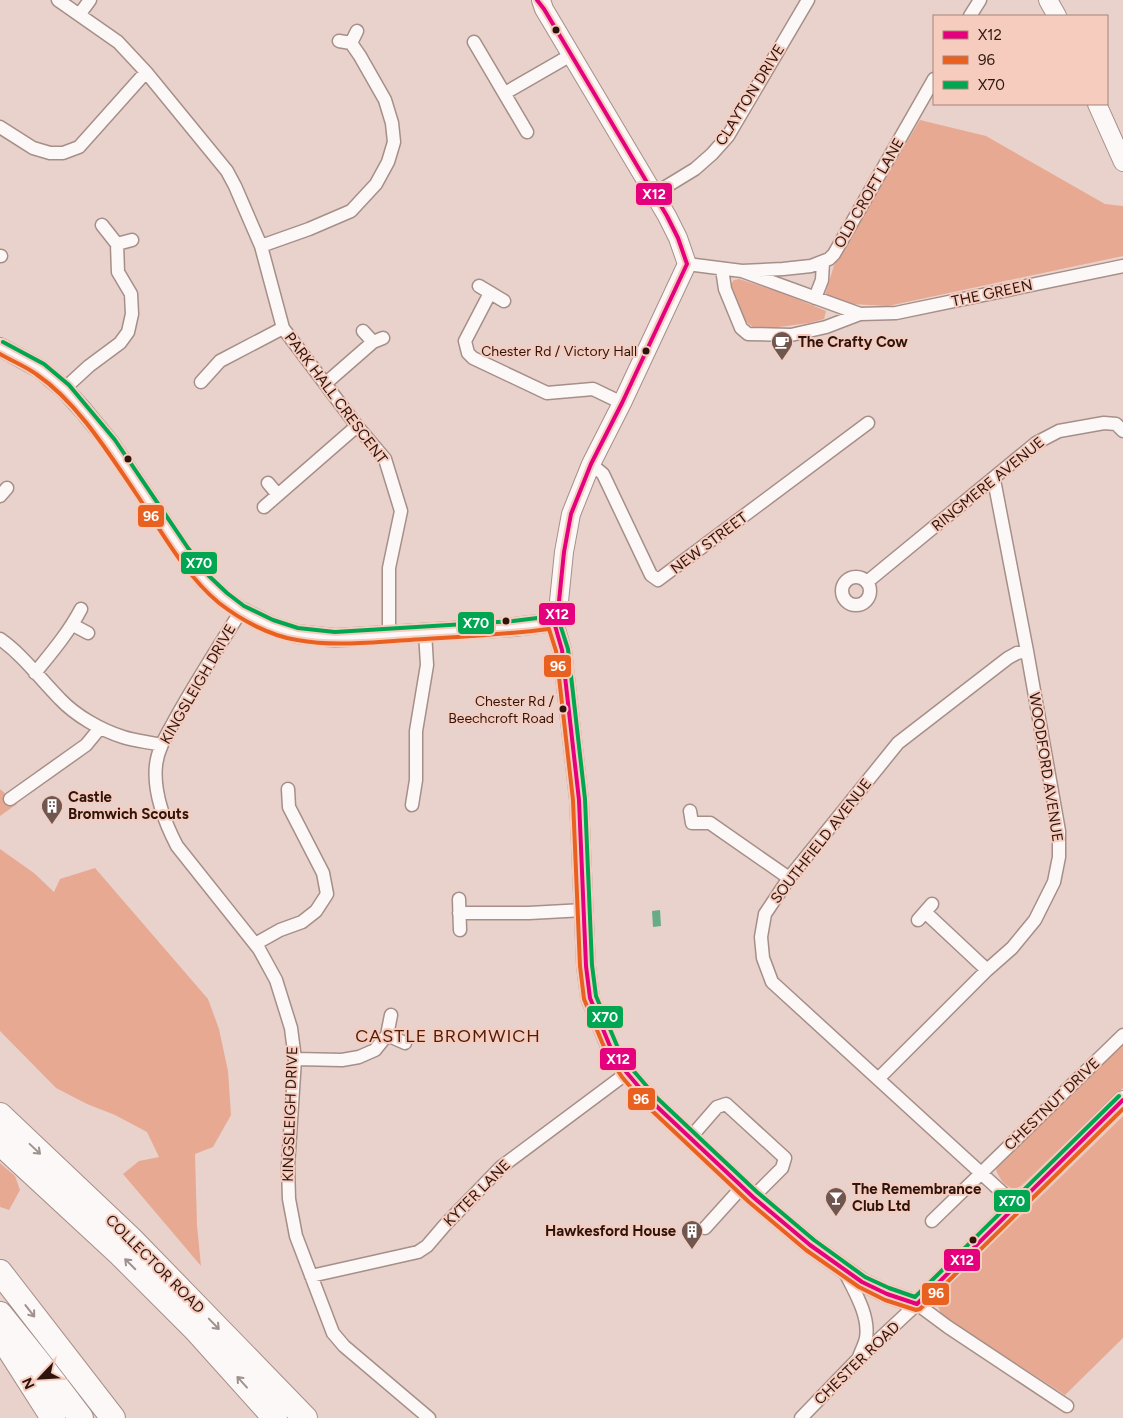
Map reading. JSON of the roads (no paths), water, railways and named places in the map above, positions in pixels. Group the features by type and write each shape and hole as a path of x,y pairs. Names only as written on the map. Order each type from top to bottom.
{"highway":[{"name":"COLLECTOR ROAD","path":"0,1115 133,1241 306,1418"},
{"name":"COLLECTOR ROAD","path":"0,1144 120,1254 196,1330 275,1418"},
{"path":"0,1272 112,1417"},
{"path":"0,1314 38,1360 80,1418"},
{"path":"0,1335 53,1418"}],"main road":[{"path":"1048,0 1056,15"},
{"path":"541,3 654,194 678,238 687,264"},
{"path":"1098,105 1123,162"},
{"name":"CHESTER ROAD","path":"687,264 622,403 591,464 571,514 564,552 558,611 554,622 562,650 579,800 586,966 590,998 612,1051 627,1073 651,1101 690,1138 748,1192 810,1245 862,1282 887,1294 917,1304"},
{"path":"0,347 40,368 64,389 110,443 182,552 204,580 223,598 270,626 297,634 335,638 554,622"},
{"path":"917,1304 1123,1100"}],"street":[{"name":"PARK HALL CRESCENT","path":"58,0 118,42 146,72 227,171 236,186 261,246 283,328 357,426 385,459 401,511 389,568 389,635"},
{"path":"79,15 90,0"},
{"name":"CLAYTON DRIVE","path":"654,194 695,170 728,136 808,0"},
{"path":"971,15 980,0"},
{"path":"261,246 309,229 351,211 376,184 388,162 394,142 392,123 385,100 345,42 357,31"},
{"path":"474,42 527,132"},
{"path":"504,93 571,55"},
{"path":"0,127 33,148 50,153 63,153 79,147 146,72"},
{"name":"OLD CROFT LANE","path":"687,264 742,271 811,266 824,262 834,254 933,81"},
{"path":"64,389 89,366 120,343 128,332 132,314 131,294 118,272 117,244 102,225"},
{"path":"117,244 132,240"},
{"path":"815,298 822,280 824,262"},
{"name":"THE GREEN","path":"722,269 725,288 741,328 748,334 791,335 826,327 860,314 896,313 1123,266"},
{"name":"THE GREEN","path":"742,271 860,314"},
{"path":"504,300 484,290 465,341 468,353 473,358 547,393 593,389 622,403"},
{"path":"201,382 220,361 283,328"},
{"path":"326,383 378,340 363,331"},
{"name":"NEW STREET","path":"591,464 604,474 651,575 658,580 868,423"},
{"name":"RINGMERE AVENUE","path":"867,582 1036,444 1059,432 1104,423 1116,424 1123,431"},
{"path":"264,507 357,426"},
{"name":"WOODFORD AVENUE","path":"878,1079 987,970 1012,948 1035,920 1054,882 1059,857 1059,832 1028,651 995,485 992,479"},
{"path":"268,483 278,495"},
{"path":"35,672 73,625 82,609"},
{"name":"KINGSLEIGH DRIVE","path":"242,611 198,677 161,745 156,765 158,797 167,826 177,846 255,944 276,980 291,1028 295,1059 288,1166 288,1199 296,1236 333,1333 344,1346 430,1418"},
{"path":"73,625 88,633"},
{"path":"412,805 416,780 416,731 427,665 425,632"},
{"path":"0,638 27,662 62,701 84,718 100,728 123,737 161,745"},
{"name":"SOUTHFIELD AVENUE","path":"1017,1206 772,982 763,958 761,937 765,914 790,878 898,743 1008,658 1017,653 1028,651"},
{"path":"10,798 86,745 100,728"},
{"path":"255,944 280,930 302,922 316,912 327,894 323,872 289,807 288,789"},
{"path":"690,812 692,823 710,822 790,878"},
{"path":"459,899 460,930"},
{"path":"460,913 529,913 584,910"},
{"path":"925,912 987,970"},
{"path":"295,1059 342,1060 359,1057 375,1050 387,1036 390,1016"},
{"name":"CHESTNUT DRIVE","path":"932,1221 1123,1035"},
{"path":"387,1036 405,1043"},
{"name":"KYTER LANE","path":"312,1276 418,1252 427,1246 501,1167 627,1073"},
{"path":"690,1138 717,1107 726,1104 785,1158 782,1168 748,1192 705,1228"},
{"path":"844,1269 865,1321 866,1338 858,1359"},
{"path":"917,1304 954,1331 1067,1406"},
{"name":"CHESTER ROAD","path":"801,1418 858,1359 917,1304"}],"place":[{"name":"Chester Rd / Victory Hall","path":"646,351"},
{"name":"The Crafty Cow","path":"782,361"},
{"name":"Chester Rd / Beechcroft Road","path":"563,709"},
{"name":"Castle Bromwich Scouts","path":"52,825"},
{"name":"The Remembrance Club Ltd","path":"836,1217"},
{"name":"Hawkesford House","path":"692,1250"}],"district":[{"name":"CASTLE BROMWICH","path":"448,1036"}]}
